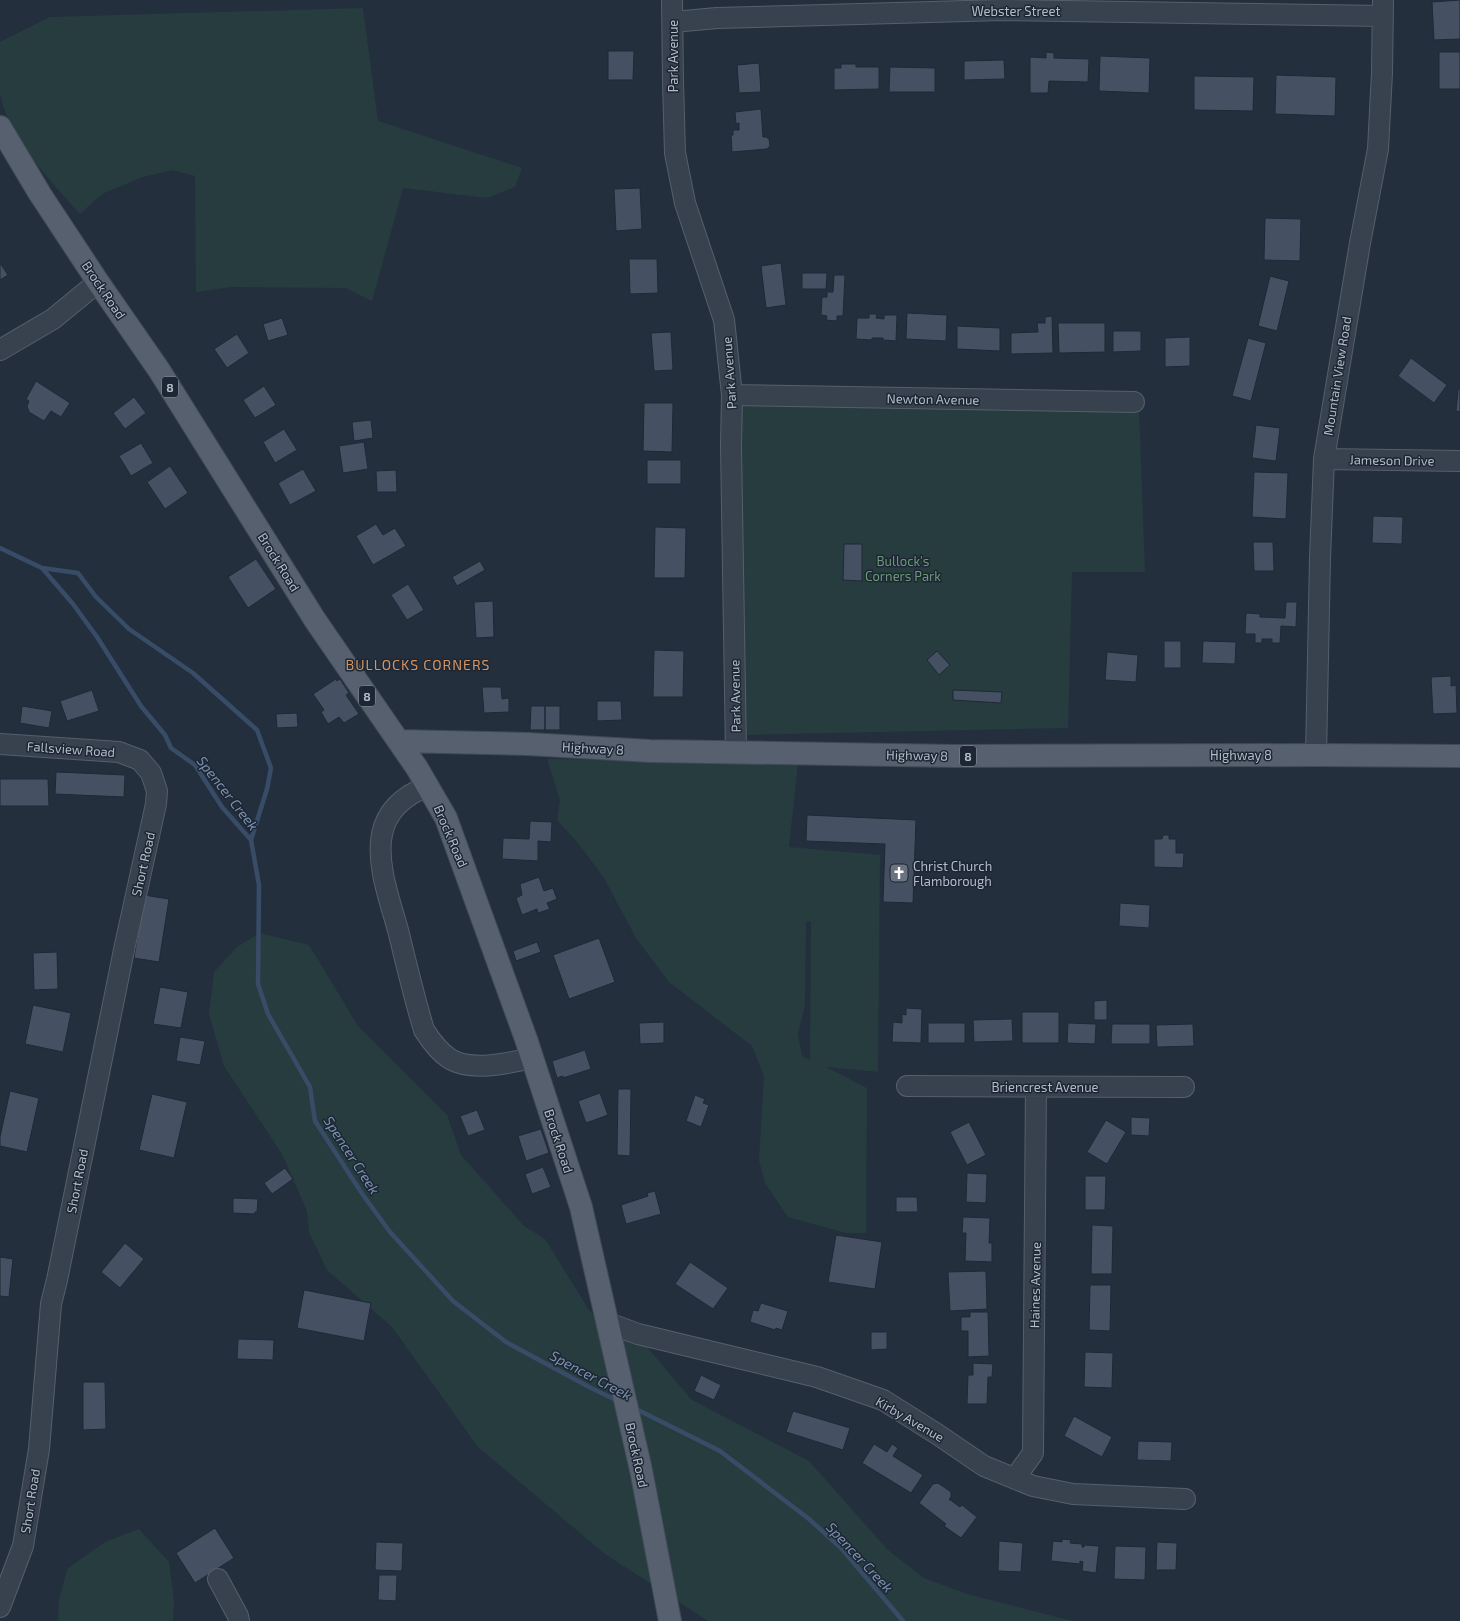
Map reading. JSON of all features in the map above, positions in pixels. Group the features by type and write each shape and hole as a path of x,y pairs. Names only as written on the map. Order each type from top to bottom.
{"main road":[{"name":"Brock Road","path":"0,127 40,194 98,282 159,370 315,620 428,786 446,818 532,1058 581,1207 641,1470 670,1621"},
{"name":"Highway 8","path":"398,741 528,744 650,751 736,753 954,756 1460,756"}],"street":[{"name":"Park Avenue","path":"672,0 672,81 675,153 685,203 724,320 732,395 731,446 736,753"},
{"name":"Webster Street","path":"673,22 718,18 1002,5 1383,8"},
{"name":"Mountain View Road","path":"1316,755 1320,558 1324,459 1357,258 1378,149 1383,8"},
{"path":"0,350 53,319 98,282"},
{"name":"Newton Avenue","path":"732,395 1134,402"},
{"name":"Jameson Drive","path":"1324,459 1460,461"},
{"name":"Fallsview Road","path":"0,744 119,752 140,760"},
{"name":"Short Road","path":"0,1607 23,1546 39,1449 50,1304 57,1280 125,945 156,804 157,791 152,774 140,760"},
{"path":"428,786 412,792 397,804 392,811 386,821 382,835 381,858 389,899 424,1030 434,1045 451,1060 470,1065 500,1065 532,1058"},
{"name":"Briencrest Avenue","path":"907,1086 1184,1087"},
{"name":"Haines Avenue","path":"1014,1478 1033,1453 1036,1087"},
{"name":"Kirby Avenue","path":"608,1323 638,1334 817,1377 883,1400 984,1466 1032,1486 1073,1494 1185,1499"},
{"path":"218,1579 238,1616 239,1621"}],"green space":[{"path":"363,8 378,121 522,168 515,187 487,198 403,188 372,301 346,288 231,287 196,292 195,176 173,170 143,177 102,194 80,214 44,173 22,144 13,128 0,95 0,42 50,17"},
{"name":"Bullock's Corners Park","path":"739,402 1139,410 1145,572 1072,572 1068,728 741,735"},
{"path":"547,759 798,763 789,847 880,855 878,1072 826,1067 867,1088 866,1233 846,1233 788,1217 765,1183 759,1160 764,1076 752,1046 669,982 636,938 604,878 578,843 557,820 560,800","holes":["806,921 811,922 810,1060 802,1056 798,1034 805,1005"]},
{"path":"259,933 309,945 358,1026 447,1115 461,1155 524,1226 545,1239 589,1310 611,1333 642,1341 692,1400 809,1461 888,1550 924,1578 967,1594 1073,1621 708,1621 605,1554 478,1447 392,1327 327,1270 309,1232 307,1211 282,1154 224,1066 209,1014 214,972 237,947"},
{"path":"139,1529 169,1562 174,1601 173,1621 58,1621 59,1600 67,1569 105,1542"}],"building":[{"path":"1460,0 1460,39 1434,40 1432,2"},
{"path":"608,51 634,51 633,80 608,80"},
{"path":"1046,52 1054,53 1054,58 1089,59 1088,82 1049,81 1048,93 1030,93 1030,57 1046,58"},
{"path":"1439,52 1460,52 1460,89 1439,89"},
{"path":"1100,56 1150,58 1149,93 1099,91"},
{"path":"1004,60 1005,79 964,80 964,61"},
{"path":"759,63 761,92 739,93 737,65"},
{"path":"841,64 856,64 856,67 879,67 879,89 834,90 834,68 841,68"},
{"path":"890,67 935,68 935,92 889,92"},
{"path":"1276,75 1336,77 1335,116 1275,114"},
{"path":"1194,76 1254,77 1253,111 1194,110"},
{"path":"761,109 763,137 769,139 770,146 767,149 732,152 731,135 733,135 733,130 739,130 739,123 736,124 735,112"},
{"path":"640,188 642,229 616,231 614,189"},
{"path":"1265,218 1301,219 1300,261 1264,260"},
{"path":"629,259 657,259 658,293 630,294"},
{"path":"0,263 8,275 0,280"},
{"path":"781,263 786,305 766,308 761,266"},
{"path":"802,273 827,273 826,289 802,289"},
{"path":"834,275 845,275 843,316 837,316 837,321 826,320 827,316 821,315 822,297 827,297 827,292 833,292"},
{"path":"1270,276 1289,281 1277,331 1258,326"},
{"path":"907,313 947,315 946,341 906,339"},
{"path":"869,314 877,314 876,318 884,319 884,315 897,315 896,341 883,340 883,338 872,338 872,340 856,339 857,318 869,318"},
{"path":"1052,316 1053,353 1011,354 1011,333 1038,332 1037,323 1045,323 1045,317"},
{"path":"282,318 288,335 268,341 263,324"},
{"path":"1058,323 1105,323 1105,352 1059,353"},
{"path":"957,326 1000,328 1000,351 957,349"},
{"path":"1113,331 1141,331 1141,351 1113,352"},
{"path":"671,332 673,370 654,371 651,333"},
{"path":"237,334 249,353 227,368 214,349"},
{"path":"1190,337 1190,366 1165,367 1165,338"},
{"path":"1248,338 1266,343 1251,401 1232,396"},
{"path":"1411,358 1447,385 1434,403 1398,376"},
{"path":"36,381 70,403 61,417 51,411 44,421 29,412 27,406 29,401 26,399"},
{"path":"264,386 276,405 255,418 243,400"},
{"path":"1458,389 1460,389 1460,412 1456,411"},
{"path":"134,397 146,413 125,429 113,413"},
{"path":"644,403 673,403 672,452 643,451"},
{"path":"371,420 373,438 354,441 352,422"},
{"path":"1256,425 1280,428 1276,461 1252,458"},
{"path":"284,429 297,450 275,463 263,442"},
{"path":"364,442 368,469 343,473 339,446"},
{"path":"141,443 153,463 131,476 119,456"},
{"path":"647,460 681,460 681,484 647,484"},
{"path":"170,466 188,493 165,509 147,482"},
{"path":"303,469 316,491 290,505 278,483"},
{"path":"396,470 397,492 377,492 376,471"},
{"path":"1254,472 1288,473 1286,519 1252,517"},
{"path":"1373,516 1403,517 1402,544 1372,543"},
{"path":"376,524 383,535 395,528 406,546 373,565 356,536"},
{"path":"655,527 686,528 685,578 654,578"},
{"path":"1253,542 1273,542 1274,571 1254,571"},
{"path":"844,544 862,544 862,581 843,580"},
{"path":"256,559 276,589 248,608 228,577"},
{"path":"480,561 485,570 457,586 452,577"},
{"path":"408,584 424,610 407,620 391,595"},
{"path":"493,601 494,637 476,638 474,602"},
{"path":"1286,602 1297,602 1296,627 1281,626 1280,643 1272,643 1272,639 1262,639 1262,643 1255,643 1255,634 1245,634 1246,613 1260,614 1260,617 1285,618"},
{"path":"1164,641 1181,641 1181,668 1164,668"},
{"path":"1203,641 1236,642 1235,664 1202,663"},
{"path":"654,650 684,651 683,697 653,697"},
{"path":"937,651 950,665 939,675 927,660"},
{"path":"1107,652 1138,655 1136,682 1105,680"},
{"path":"1451,676 1451,686 1456,685 1457,713 1433,714 1431,677"},
{"path":"336,679 337,681 340,679 349,693 346,695 359,714 344,723 339,717 328,724 321,712 324,710 313,694"},
{"path":"482,687 501,687 502,699 509,698 509,712 484,713"},
{"path":"92,690 99,711 67,721 60,701"},
{"path":"953,690 1002,692 1001,703 953,700"},
{"path":"597,701 621,701 622,720 597,721"},
{"path":"22,706 52,711 49,728 20,723"},
{"path":"531,706 545,706 545,730 530,730"},
{"path":"545,706 560,706 560,730 545,730"},
{"path":"297,713 298,727 277,728 276,714"},
{"path":"56,772 125,775 124,797 55,794"},
{"path":"0,779 48,779 49,806 0,806"},
{"name":"Christ Church Flamborough","path":"807,815 916,820 913,903 883,902 885,844 806,841"},
{"path":"530,821 552,822 551,842 538,841 538,861 502,859 503,838 529,839"},
{"path":"1163,835 1169,835 1169,839 1176,839 1176,853 1184,853 1183,868 1154,867 1154,839 1162,839"},
{"path":"539,877 544,891 553,888 557,899 547,903 550,909 538,913 537,909 522,915 516,898 522,895 520,884"},
{"path":"144,895 169,899 159,962 134,958"},
{"path":"1120,903 1150,905 1149,928 1119,926"},
{"path":"599,938 615,982 569,999 553,955"},
{"path":"537,942 541,952 516,961 513,951"},
{"path":"57,952 58,989 34,990 33,953"},
{"path":"160,987 188,992 181,1028 153,1024"},
{"path":"1107,1000 1107,1020 1094,1020 1094,1001"},
{"path":"33,1005 71,1013 63,1052 25,1044"},
{"path":"906,1008 922,1009 921,1043 892,1042 893,1022 902,1023 902,1014 906,1015"},
{"path":"1022,1012 1059,1012 1059,1043 1022,1043"},
{"path":"1012,1019 1013,1041 974,1042 973,1020"},
{"path":"664,1022 664,1043 640,1044 639,1023"},
{"path":"928,1023 965,1023 965,1043 928,1043"},
{"path":"1068,1023 1096,1024 1095,1044 1067,1043"},
{"path":"1112,1024 1150,1024 1150,1044 1111,1044"},
{"path":"1193,1024 1194,1046 1157,1047 1156,1025"},
{"path":"180,1037 205,1041 200,1065 176,1061"},
{"path":"585,1050 591,1069 563,1078 563,1076 557,1078 552,1061"},
{"path":"618,1089 631,1089 630,1156 617,1155"},
{"path":"10,1091 39,1098 27,1152 0,1146 0,1137"},
{"path":"600,1093 608,1115 586,1123 578,1101"},
{"path":"152,1094 187,1102 174,1158 139,1150"},
{"path":"695,1095 705,1099 703,1103 709,1105 701,1127 686,1121"},
{"path":"477,1110 485,1130 468,1136 460,1116"},
{"path":"1131,1117 1150,1118 1149,1136 1131,1135"},
{"path":"1106,1120 1126,1132 1107,1164 1087,1152"},
{"path":"969,1122 986,1155 967,1165 950,1132"},
{"path":"541,1129 549,1153 526,1161 518,1136"},
{"path":"543,1167 551,1187 532,1194 525,1174"},
{"path":"285,1168 293,1179 272,1194 264,1183"},
{"path":"967,1173 987,1174 986,1203 966,1202"},
{"path":"1085,1176 1106,1176 1105,1210 1085,1210"},
{"path":"655,1191 661,1214 626,1224 621,1205 648,1196 647,1193"},
{"path":"896,1197 917,1197 918,1212 896,1212"},
{"path":"233,1198 258,1199 257,1212 255,1212 255,1214 233,1213"},
{"path":"963,1217 990,1218 989,1243 992,1243 992,1262 965,1261 966,1233 962,1233"},
{"path":"1092,1225 1113,1226 1112,1274 1091,1274"},
{"path":"836,1235 882,1242 875,1289 828,1282"},
{"path":"125,1243 144,1259 120,1288 101,1272"},
{"path":"0,1257 13,1259 9,1297 0,1296"},
{"path":"690,1262 728,1288 713,1309 675,1284"},
{"path":"986,1271 987,1309 950,1311 948,1272"},
{"path":"1090,1285 1111,1285 1110,1331 1089,1330"},
{"path":"304,1290 371,1303 364,1341 297,1328"},
{"path":"761,1303 788,1311 782,1330 776,1328 775,1330 750,1322 753,1310 758,1311"},
{"path":"970,1312 988,1312 989,1356 968,1357 968,1331 961,1331 961,1317 970,1317"},
{"path":"871,1332 887,1332 887,1349 871,1350"},
{"path":"238,1339 274,1340 273,1360 237,1359"},
{"path":"1085,1352 1113,1353 1112,1388 1084,1387"},
{"path":"973,1363 993,1364 992,1377 988,1377 987,1404 967,1404 968,1375 973,1375"},
{"path":"701,1375 721,1385 714,1400 694,1391"},
{"path":"83,1382 105,1382 106,1429 83,1430"},
{"path":"793,1411 850,1428 843,1450 786,1432"},
{"path":"1074,1416 1112,1437 1102,1457 1064,1436"},
{"path":"1138,1441 1172,1442 1171,1461 1137,1460"},
{"path":"874,1444 887,1452 892,1444 898,1448 893,1456 923,1475 911,1493 862,1463"},
{"path":"938,1483 951,1492 951,1497 949,1499 960,1507 962,1505 977,1517 961,1538 944,1526 946,1524 919,1503 933,1484"},
{"path":"215,1528 234,1558 195,1583 176,1553"},
{"path":"1062,1539 1071,1540 1070,1543 1082,1544 1082,1547 1084,1547 1084,1545 1099,1546 1096,1573 1082,1571 1083,1562 1080,1561 1080,1564 1051,1561 1053,1541 1062,1542"},
{"path":"999,1541 1023,1543 1021,1572 998,1571"},
{"path":"376,1542 403,1543 402,1571 375,1570"},
{"path":"1157,1542 1177,1543 1176,1570 1156,1570"},
{"path":"1115,1546 1146,1547 1145,1580 1114,1579"},
{"path":"379,1575 397,1575 396,1601 378,1600"}],"waterway":[{"name":"Spencer Creek","path":"0,548 42,568 73,604 97,637 141,706 165,735 171,748 195,765 222,807 251,840 259,885 258,984 268,1014 310,1087 315,1121 363,1195 390,1232 453,1301 506,1342 618,1401"},
{"path":"42,568 78,573 96,597 129,629 193,673 257,730 271,768 267,789 251,840"},
{"name":"Spencer Creek","path":"634,1408 720,1451 809,1519 842,1549 903,1621"}],"place":[{"name":"Christ Church Flamborough","path":"899,873"}],"district":[{"name":"BULLOCKS CORNERS","path":"418,664"}]}
